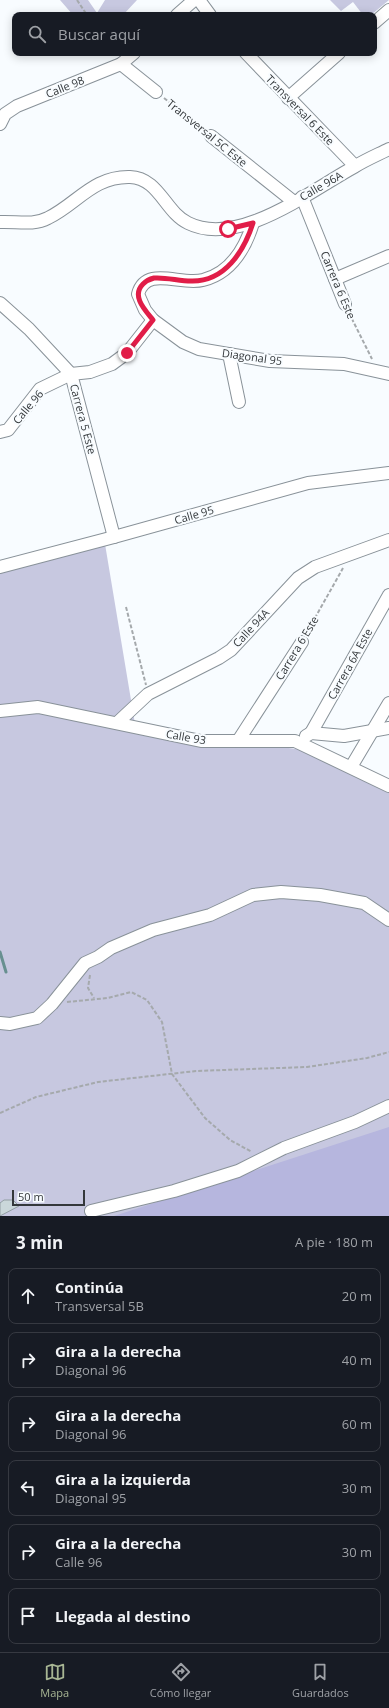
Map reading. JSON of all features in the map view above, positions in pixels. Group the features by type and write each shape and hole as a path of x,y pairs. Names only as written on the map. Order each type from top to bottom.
{"street":[{"path":"180,12 194,0"},
{"path":"199,0 208,12"},
{"path":"377,20 389,10"},
{"name":"Calle 98","path":"0,124 5,114 17,106 121,64 130,56"},
{"name":"Transversal 6 Este","path":"249,56 354,166"},
{"path":"288,98 336,56"},
{"name":"Transversal 5C Este","path":"121,64 156,92"},
{"name":"Transversal 5C Este","path":"211,136 298,200"},
{"name":"Calle 96A","path":"0,222 30,223 47,219 98,184 117,178 131,177 150,183 174,213 186,223 198,228 228,229 253,223 298,200 354,166 389,149"},
{"name":"Carrera 6 Este","path":"298,200 345,304"},
{"name":"Diagonal 95","path":"253,223 240,254 230,265 218,274 203,280 191,282 154,278 146,281 140,287 138,294 145,310 153,320 191,346 270,361 344,364 383,372"},
{"path":"335,279 389,256"},
{"name":"Carrera 5 Este","path":"0,303 29,329 71,374 114,538"},
{"name":"Calle 96","path":"0,432 8,430 40,390 71,374 90,372 112,364 127,353 153,320"},
{"path":"229,354 239,402"},
{"name":"Calle 95","path":"0,567 114,538 308,483 389,473"},
{"name":"Calle 94A","path":"117,723 148,694 219,658 231,650 298,578 315,567 389,540"},
{"name":"Carrera 6A Este","path":"311,733 389,595"},
{"name":"Carrera 6 Este","path":"238,741 302,642"},
{"path":"351,767 389,703"},
{"name":"Calle 93","path":"0,711 38,707 201,741 295,741 389,786"},
{"path":"295,741 311,733 344,736 389,728"},
{"path":"0,1023 10,1024 37,1018 52,1004 85,963 98,957 111,948 153,930 210,915 253,894 289,893 320,895 364,903 389,920"},
{"path":"91,1211 174,1190 238,1171 284,1148 356,1122 389,1106"}],"path":[{"path":"76,0 85,12"},
{"name":"Transversal 5C Este","path":"156,92 211,136"},
{"name":"Carrera 6 Este","path":"345,304 383,372"},
{"name":"Carrera 6 Este","path":"302,642 352,553"},
{"path":"126,607 148,694"},
{"path":"94,999 88,988 90,974 98,957"},
{"path":"52,1004 108,998 132,992 147,1000 162,1022 172,1074 205,1118 230,1140 262,1160"},
{"path":"0,1113 36,1097 98,1082 196,1071 243,1068 307,1067 367,1058 389,1052"}],"shaded area":[{"path":"60,0 88,0 96,12 70,12"},
{"path":"105,0 137,0 126,12 98,12"},
{"path":"330,0 389,0 375,12 361,12 353,2 341,11"},
{"path":"105,544 136,730 306,750 389,782 389,1216 0,1216 0,567"},
{"path":"389,1127 389,1216 114,1216"}],"building":[{"path":"4,1200 13,1200 19,1206 0,1216 0,1203"}],"waterway":[{"path":"0,952 6,972"}],"route":[{"path":"127,353 153,320 140,303 138,294 140,287 146,281 154,278 191,282 203,280 218,274 230,265 240,254 253,223 228,229"}]}
